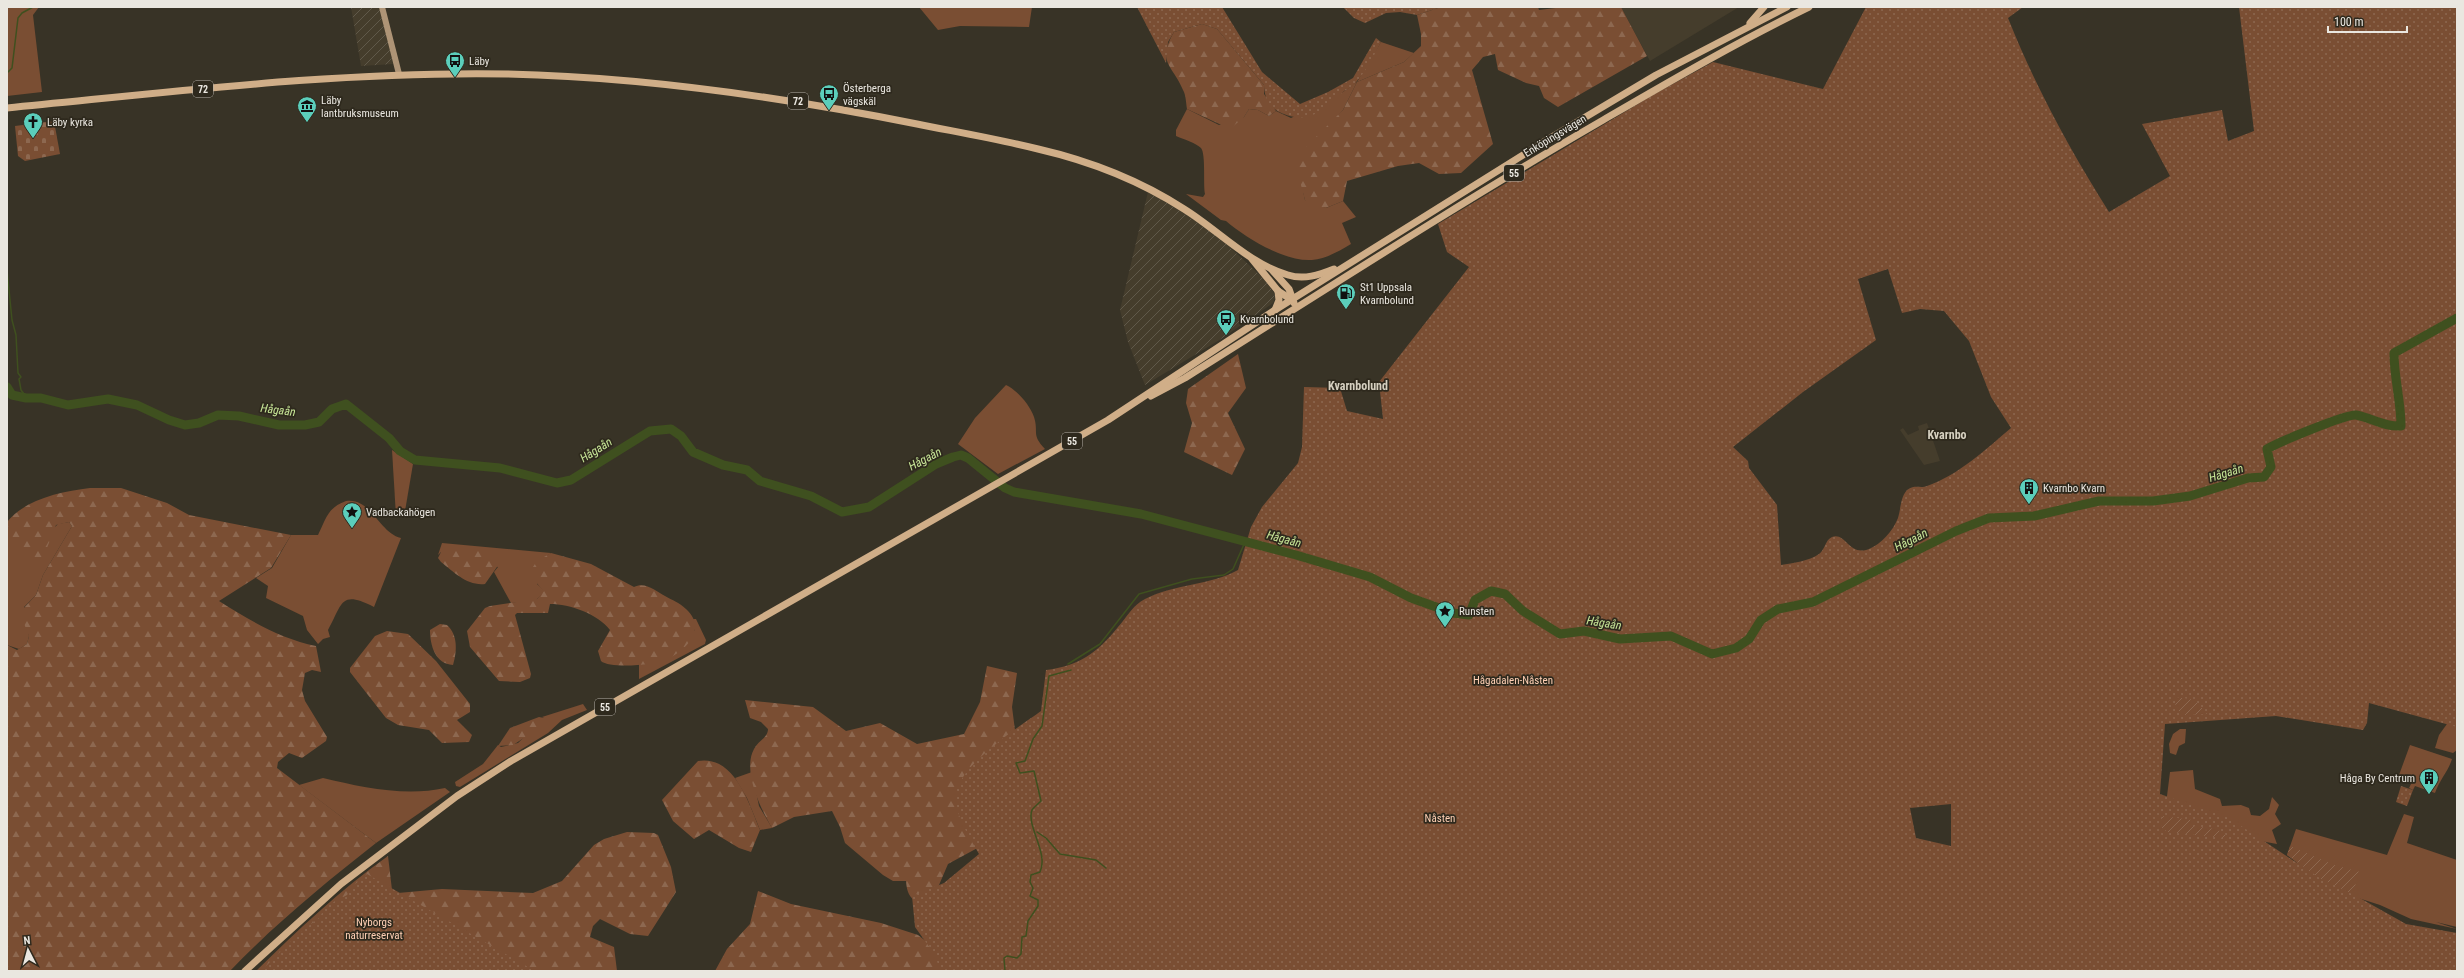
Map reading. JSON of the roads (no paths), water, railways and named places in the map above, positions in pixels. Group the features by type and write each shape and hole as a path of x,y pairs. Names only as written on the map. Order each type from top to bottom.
{"main road":[{"path":"1744,29 1764,7"},
{"name":"Enköpingsvägen","path":"1297,308 1543,155 1652,92 1809,7"},
{"name":"Enköpingsvägen","path":"1292,300 1522,155 1656,75 1785,8"},
{"name":"72","path":"7,108 294,80 399,74 506,74 576,77 768,96 1024,146 1072,157 1113,171 1182,207 1249,256 1269,267 1289,289 1292,300 1297,308"},
{"name":"72","path":"1249,256 1278,291 1292,300"},
{"path":"1269,267 1291,276 1308,277 1324,273 1355,260"},
{"path":"1275,310 1279,300 1278,291"},
{"name":"55","path":"1140,401 1292,300"},
{"name":"55","path":"245,971 341,884 471,787 560,733 1140,401 1185,378 1297,308"}],"street":[{"path":"382,7 399,74"},
{"path":"1785,8 1789,17"}],"waterway":[{"path":"8,72 12,68 18,18 22,13 33,7"},
{"path":"7,262 7,267"},
{"path":"7,270 12,320 16,335 18,373 21,377 19,379 21,390 27,398"},
{"name":"Hågaån","path":"7,387 12,395 26,398 41,398 68,405 108,399 137,405 169,420 185,425 199,423 218,415 239,416 279,425 305,425 319,422 332,409 346,404 389,438 400,451 415,460 500,468 557,483 571,480 650,431 671,429 681,436 693,452 723,465 747,470 760,481 811,496 842,512 869,507 936,464 961,455 968,458 1005,488 1014,492 1141,514 1296,555 1370,577 1411,598 1453,613 1469,615 1475,600 1491,591 1505,594 1523,611 1560,634 1584,631 1620,639 1671,636 1712,654 1736,648 1749,639 1761,620 1778,609 1813,602 1956,531 1989,518 2034,516 2099,501 2153,501 2190,496 2248,478 2264,477 2271,467 2267,449 2327,423 2356,415 2384,424 2401,426 2394,353 2457,318"},
{"path":"1068,664 1100,644 1139,594 1192,579 1224,575 1233,569 1245,542"},
{"path":"1005,971 1004,958 1007,956 1017,958 1021,954 1022,937 1026,936 1028,921 1038,906 1038,900 1030,896 1033,888 1030,882 1031,875 1040,872 1042,865 1040,848 1032,824 1031,816 1032,810 1041,801 1034,771 1020,773 1016,763 1025,761 1033,739 1042,726 1049,676 1071,670"},
{"path":"1037,832 1046,838 1060,854 1096,860 1106,868"}],"place":[{"name":"Läby","path":"455,78"},
{"name":"Österberga vägskäl","path":"829,111"},
{"name":"Läby lantbruksmuseum","path":"307,123"},
{"name":"Läby kyrka","path":"33,139"},
{"name":"St1 Uppsala Kvarnbolund","path":"1346,310"},
{"name":"Kvarnbolund","path":"1226,336"},
{"name":"Kvarnbo Kvarn","path":"2029,505"},
{"name":"Vadbackahögen","path":"352,529"},
{"name":"Runsten","path":"1445,628"},
{"name":"Håga By Centrum","path":"2429,795"}],"district":[{"name":"Kvarnbolund","path":"1358,386"},
{"name":"Kvarnbo","path":"1947,435"}],"park label":[{"name":"Hågadalen-Nåsten","path":"1513,680"},
{"name":"Nåsten","path":"1440,818"},
{"name":"Nyborgs naturreservat","path":"374,928"}]}
